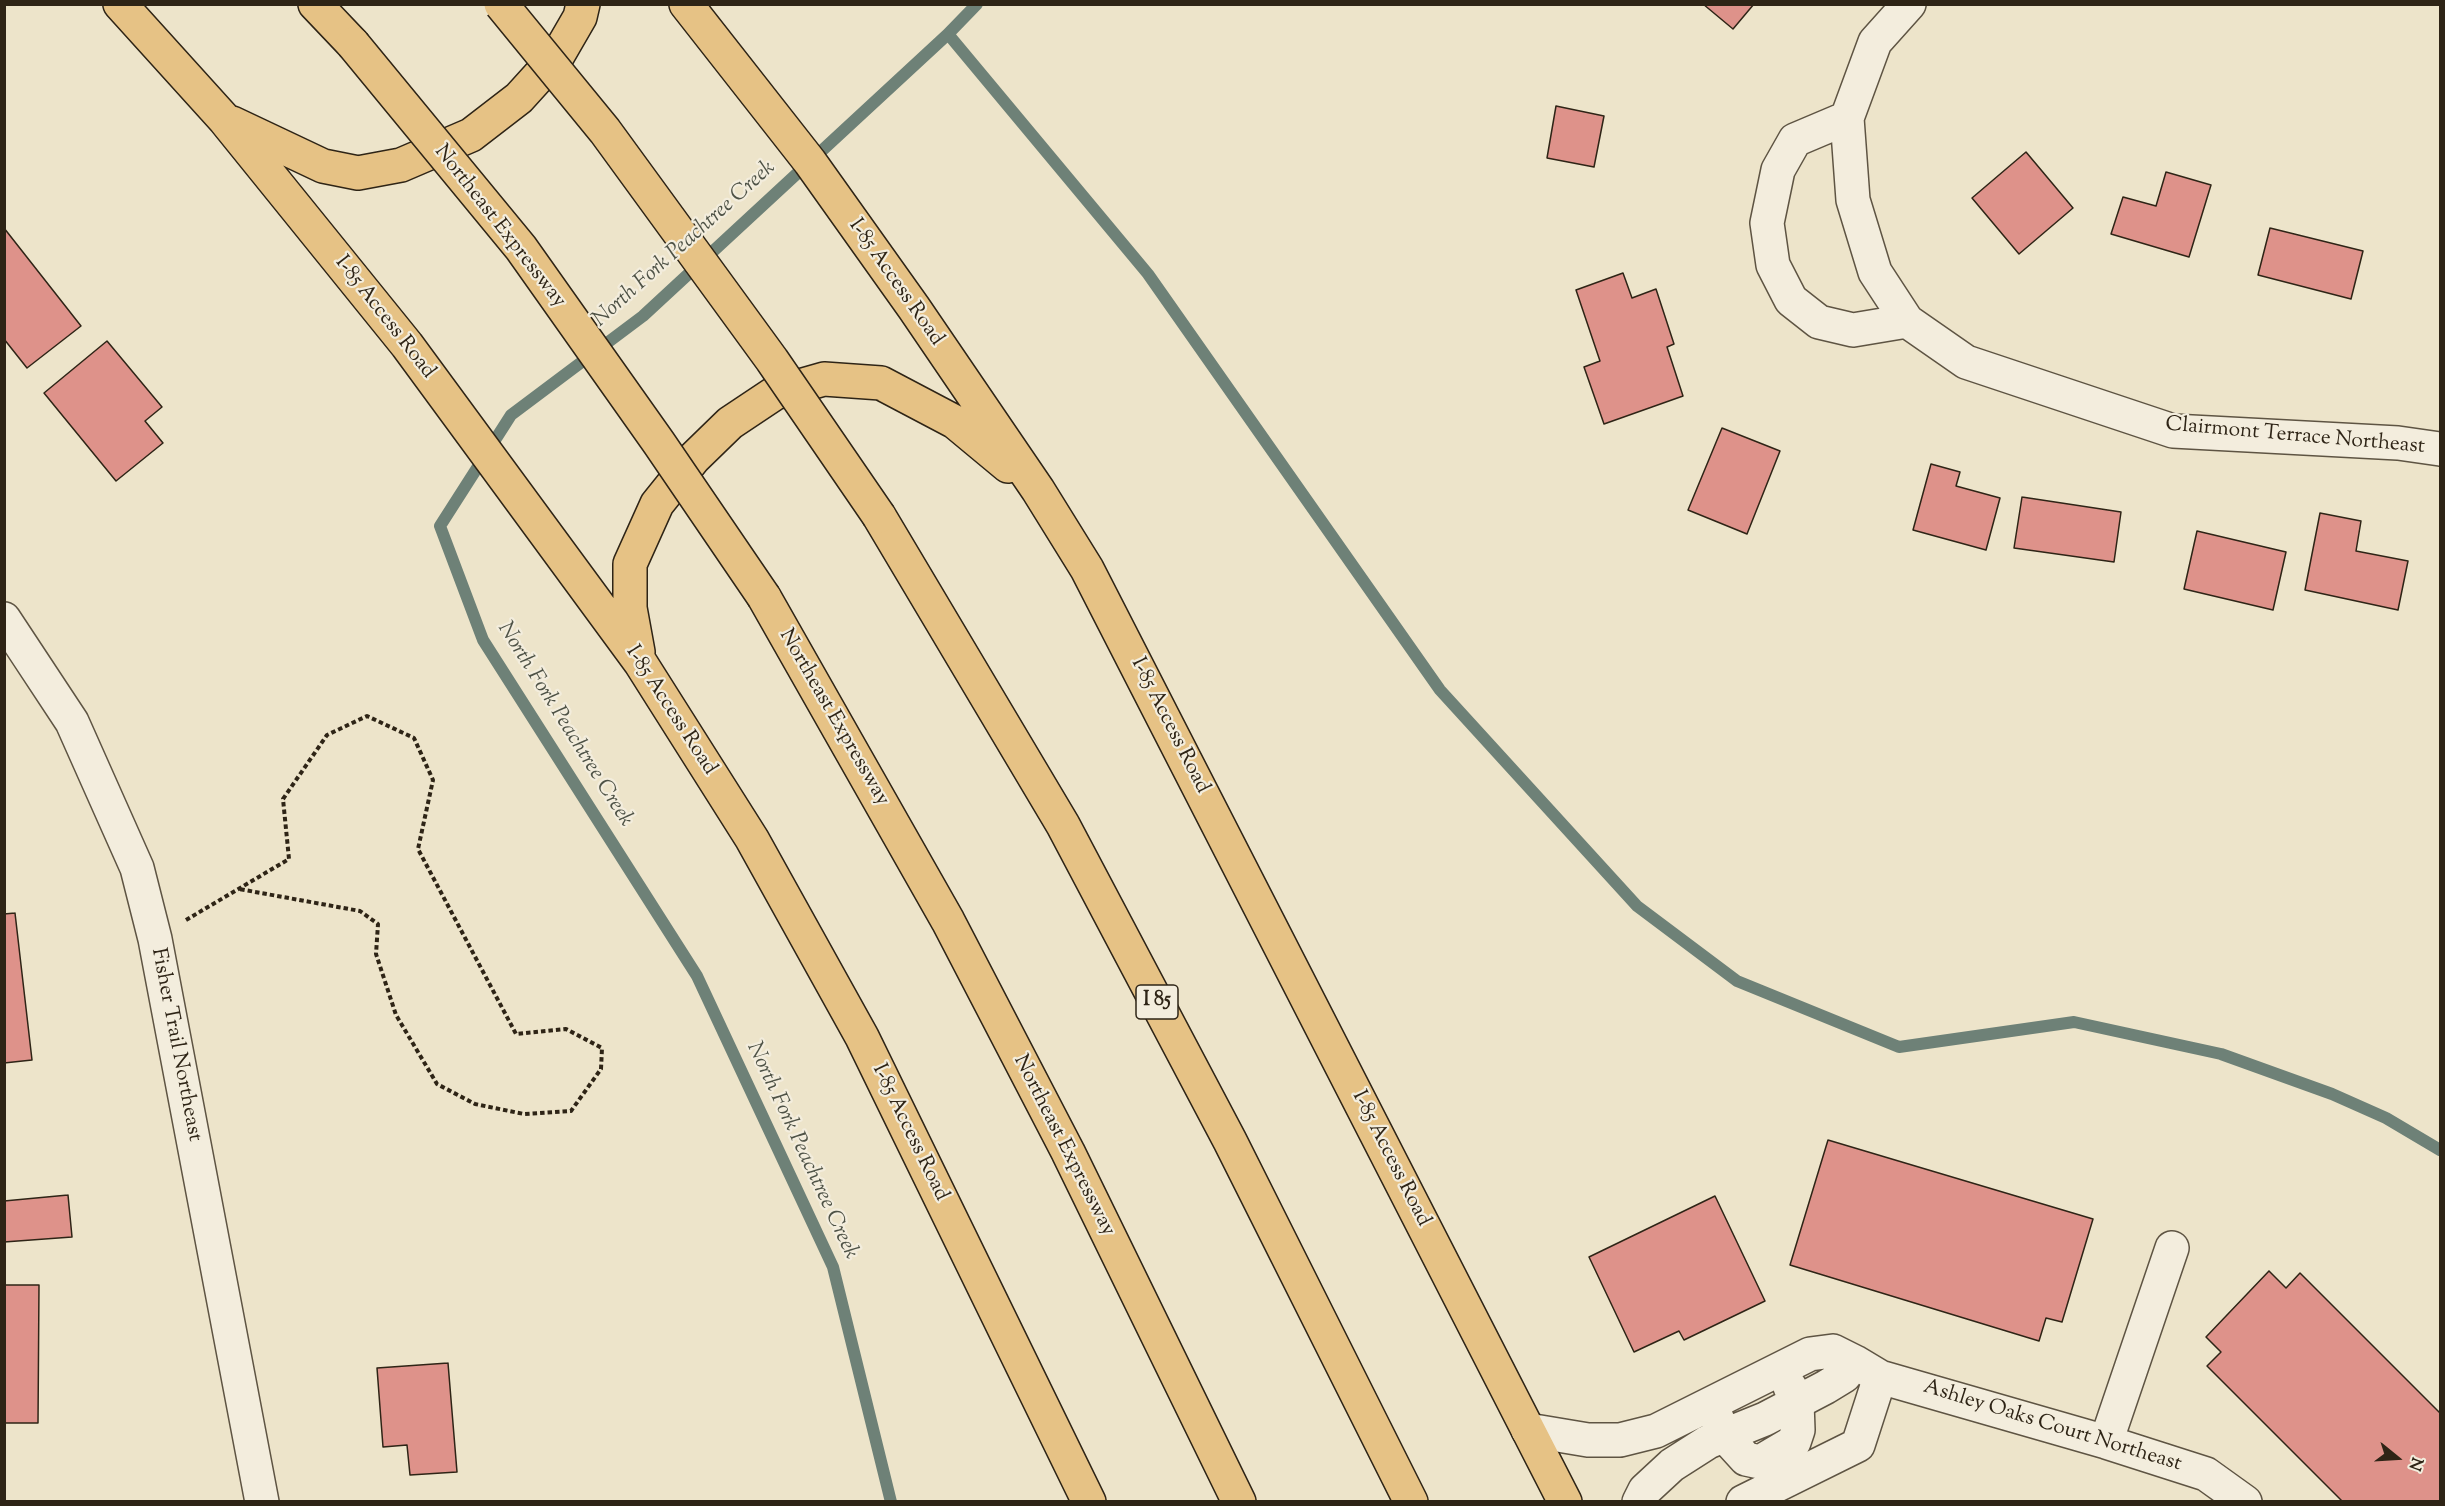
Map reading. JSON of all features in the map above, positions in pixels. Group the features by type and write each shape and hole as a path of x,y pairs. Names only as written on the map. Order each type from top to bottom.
{"main road":[{"name":"I-85 Access Road","path":"120,4 225,120 407,345 640,662 752,839 862,1036 1089,1502"},
{"name":"Northeast Expressway","path":"315,4 353,44 520,248 659,443 764,597 953,931 1068,1152 1239,1502"},
{"name":"I 85","path":"501,4 605,131 772,360 879,516 1063,825 1230,1141 1411,1502"},
{"path":"225,120 323,166 358,173 400,165 471,135 519,98 558,55 580,17 583,4"},
{"name":"I-85 Access Road","path":"686,4 810,162 914,308 1038,490 1098,590 1565,1502"},
{"path":"640,662 630,608 630,564 657,504 694,458 730,423 775,393 824,379 881,383 955,422 1038,490"}],"street":[{"name":"Clairmont Terrace Northeast","path":"1909,4 1875,42 1847,118 1853,200 1875,272 1907,321 1966,362 2173,431 2398,443 2440,449"},
{"path":"1847,118 1795,140 1778,170 1767,223 1773,265 1791,300 1819,322 1853,330 1907,321"},
{"name":"Fisher Trail Northeast","path":"4,619 72,722 137,868 155,939 262,1502"},
{"path":"2106,1442 2172,1248"},
{"name":"Ashley Oaks Court Northeast","path":"1528,1430 1587,1440 1620,1440 1656,1431 1810,1354 1833,1351 1868,1369 2206,1474 2245,1502"},
{"path":"1781,1369 1797,1402"},
{"path":"1639,1502 1645,1490 1672,1465 1708,1442 1797,1402 1844,1376 1868,1369 1858,1445 1743,1502"},
{"path":"1711,1405 1725,1436"}],"path":[{"path":"155,939 289,859 283,799 327,735 367,716 414,738 433,780 418,849 516,1034 566,1029 602,1048 601,1069 571,1111 524,1114 476,1104 437,1084 396,1015 376,954 378,924 360,911 239,889"}],"building":[{"path":"1703,4 1754,4 1733,29"},
{"path":"1556,106 1604,116 1594,167 1547,158"},
{"path":"2026,152 2073,208 2019,254 1972,198"},
{"path":"2166,172 2211,185 2189,257 2111,234 2123,197 2156,206"},
{"path":"4,228 81,326 27,368 4,339"},
{"path":"2270,228 2363,251 2351,299 2258,275"},
{"path":"1623,273 1632,298 1656,289 1674,344 1667,347 1683,396 1604,424 1584,367 1600,361 1576,290"},
{"path":"107,341 162,407 145,421 163,443 116,481 44,393"},
{"path":"1722,428 1780,451 1747,534 1688,510"},
{"path":"1931,464 1960,472 1956,486 2000,498 1986,550 1913,530"},
{"path":"2022,497 2121,512 2114,562 2014,548"},
{"path":"2320,513 2361,521 2356,551 2408,561 2398,610 2305,590"},
{"path":"2197,531 2286,552 2273,610 2184,589"},
{"path":"15,913 32,1060 4,1063 4,914"},
{"path":"1828,1140 2093,1219 2062,1322 2046,1318 2039,1341 1790,1265"},
{"path":"68,1195 72,1237 4,1242 4,1201"},
{"path":"1715,1196 1765,1301 1684,1340 1679,1331 1634,1352 1589,1257"},
{"path":"2269,1271 2286,1288 2300,1273 2440,1413 2440,1502 2343,1502 2207,1366 2221,1352 2206,1337"},
{"path":"4,1285 39,1285 38,1423 4,1423"},
{"path":"448,1363 457,1472 410,1475 407,1445 383,1447 377,1368"}],"waterway":[{"name":"North Fork Peachtree Creek","path":"891,1502 833,1267 697,976 483,640 440,526 511,415 643,316 948,34 977,4"},
{"path":"948,34 1148,274 1440,690 1637,906 1737,981 1899,1047 2074,1022 2221,1054 2332,1094 2386,1118 2440,1150"}]}
